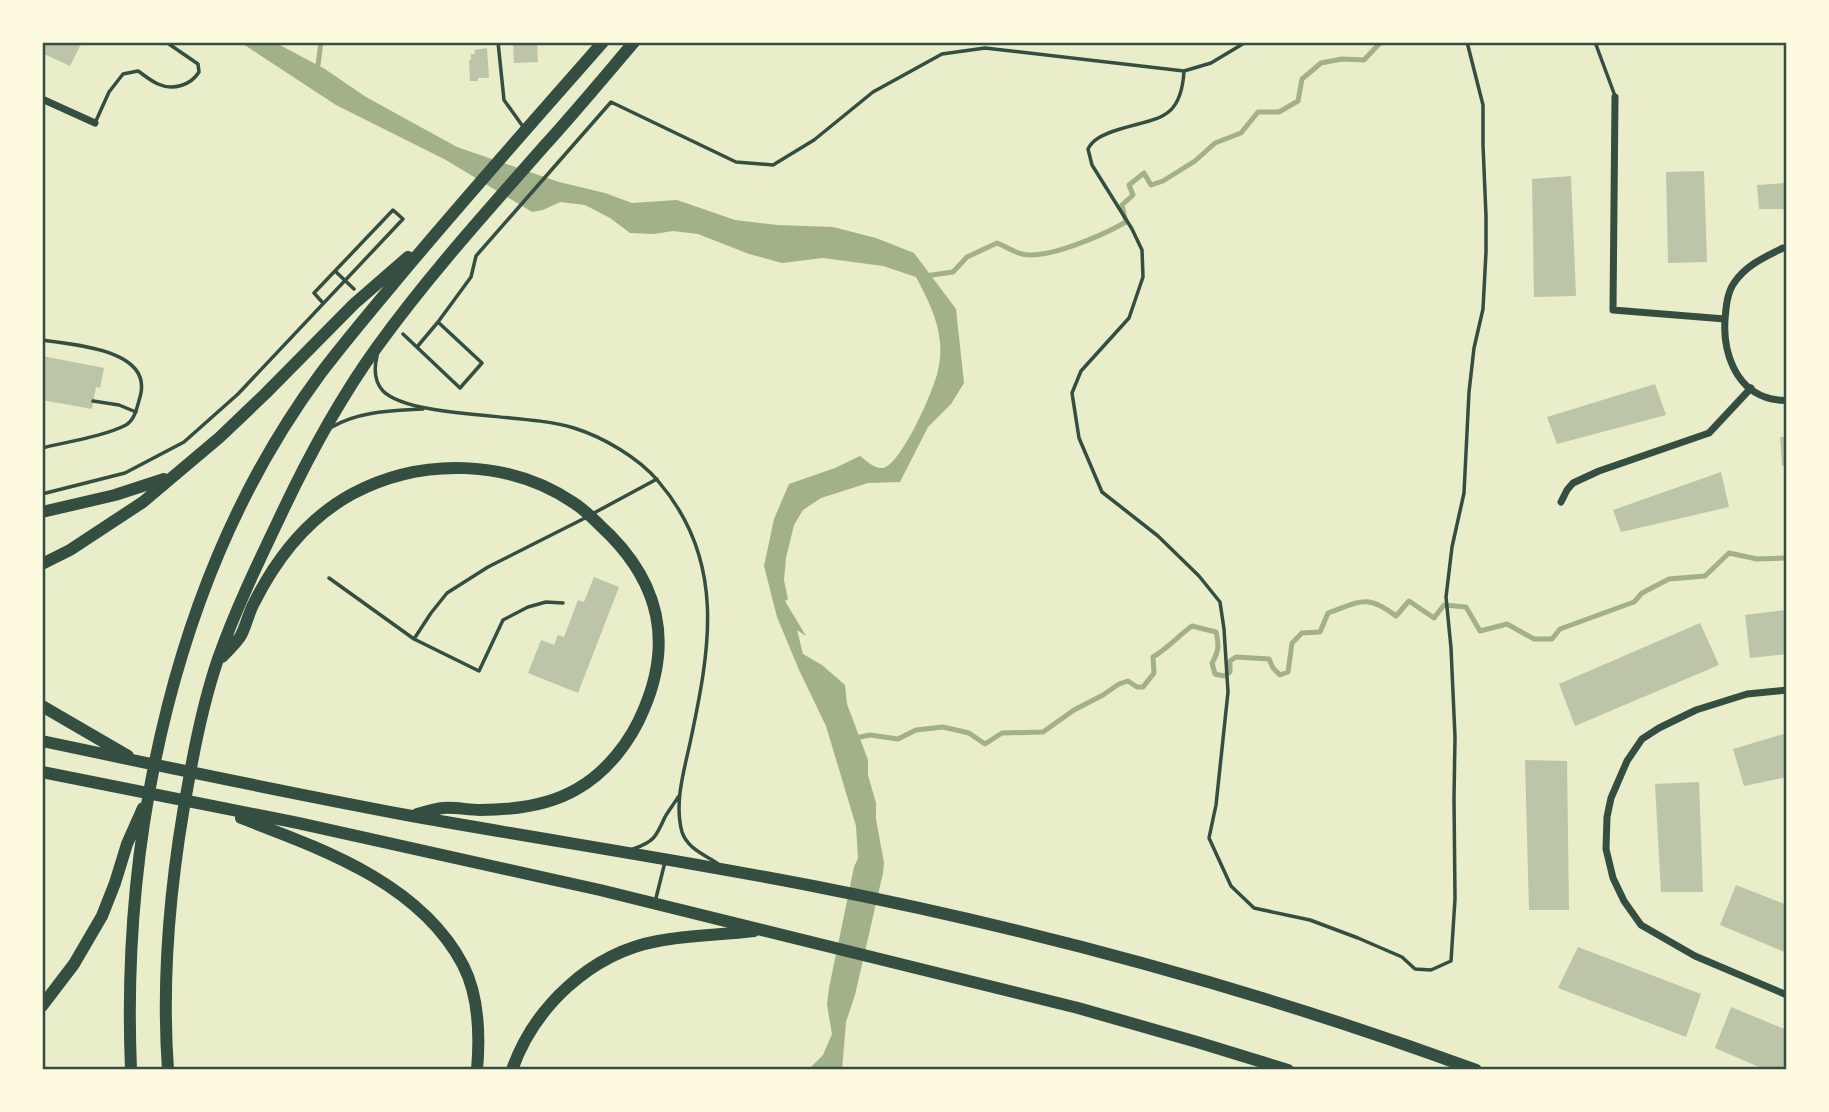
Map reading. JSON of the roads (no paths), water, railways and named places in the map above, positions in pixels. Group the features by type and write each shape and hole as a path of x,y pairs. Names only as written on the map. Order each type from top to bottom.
{"highway":[{"path":"131,1070 131,973 137,886 148,798 179,667 211,573 256,475 320,375 353,331 603,42"},
{"path":"168,1070 166,960 180,828 195,745 217,662 268,541 322,433 382,341 458,243 634,42"},
{"path":"42,564 70,550 143,502 220,437 354,304 438,232"},
{"path":"217,662 239,638 266,581 291,545 317,519 337,504 376,483 430,469 451,467 492,471 539,485 575,503 589,514 638,569 653,601 658,628 658,666 654,687 637,726 614,758 592,779 557,799 514,808 442,808 411,815"},
{"path":"42,512 115,495 174,475"},
{"path":"42,706 137,761"},
{"path":"42,741 411,815 732,871 914,907 1046,938 1212,983 1419,1049 1476,1070"},
{"path":"42,772 362,836 655,904 1078,1008 1288,1070"},
{"path":"42,1006 74,964 102,916 127,844 148,798"},
{"path":"208,806 335,855 373,876 421,910 464,966 478,1021 477,1070"},
{"path":"512,1070 532,1027 550,1004 571,983 593,967 621,952 657,941 761,930"}],"street":[{"path":"1615,97 1613,310 1725,319"},
{"path":"42,99 95,123"},
{"path":"1787,248 1754,262 1733,283 1727,301 1724,334 1736,374 1765,397 1787,401"},
{"path":"1561,502 1573,483 1590,475 1709,433 1751,388"},
{"path":"1787,690 1747,695 1696,710 1642,739 1628,761 1611,798 1607,817 1606,849 1613,878 1624,901 1641,925 1695,956 1787,995"}],"lane":[{"path":"95,123 109,92 123,74 138,71 158,84 169,87 194,80 199,72 198,64 166,42"},
{"path":"498,42 504,100 526,131"},
{"path":"1595,42 1615,97"},
{"path":"42,340 94,349 125,358 139,372 142,391 136,412 129,424 112,431 42,448"},
{"path":"382,341 375,364 376,378 382,390 397,400 428,408 572,427 601,439 629,456 657,479 681,510 698,551 706,583 709,616 701,692 679,795 682,833 690,845 732,871"},
{"path":"93,401 119,405 136,412"},
{"path":"322,433 345,420 367,413 428,408"},
{"path":"414,639 447,593 488,567 657,479"},
{"path":"329,578 414,639 479,671 503,620 537,604 563,603"},
{"path":"623,853 647,845 654,839 679,795"},
{"path":"655,904 665,859"}],"waterway":[{"path":"315,69 321,42"},
{"path":"925,276 953,272 967,257 997,243 1022,254 1046,253 1075,245 1126,222 1122,205 1133,195 1129,185 1144,173 1151,185 1163,181 1195,161 1215,143 1241,133 1258,112 1279,112 1298,101 1302,79 1321,63 1342,59 1364,60 1381,42"},
{"path":"855,738 870,735 898,739 916,730 943,727 969,733 985,744 1002,733 1043,732 1119,684 1128,681 1137,687 1143,687 1154,673 1153,657 1192,626 1216,632 1218,648 1212,663 1215,674 1224,676 1230,672 1230,661 1236,657 1269,659 1280,675 1288,672 1292,643 1302,633 1320,632 1328,613 1356,603 1377,604 1396,616 1409,601 1434,618 1444,605 1466,607 1480,631 1507,624 1534,639 1552,639 1560,629 1634,602 1642,593 1669,579 1705,576 1729,553 1757,559 1787,558"}]}
